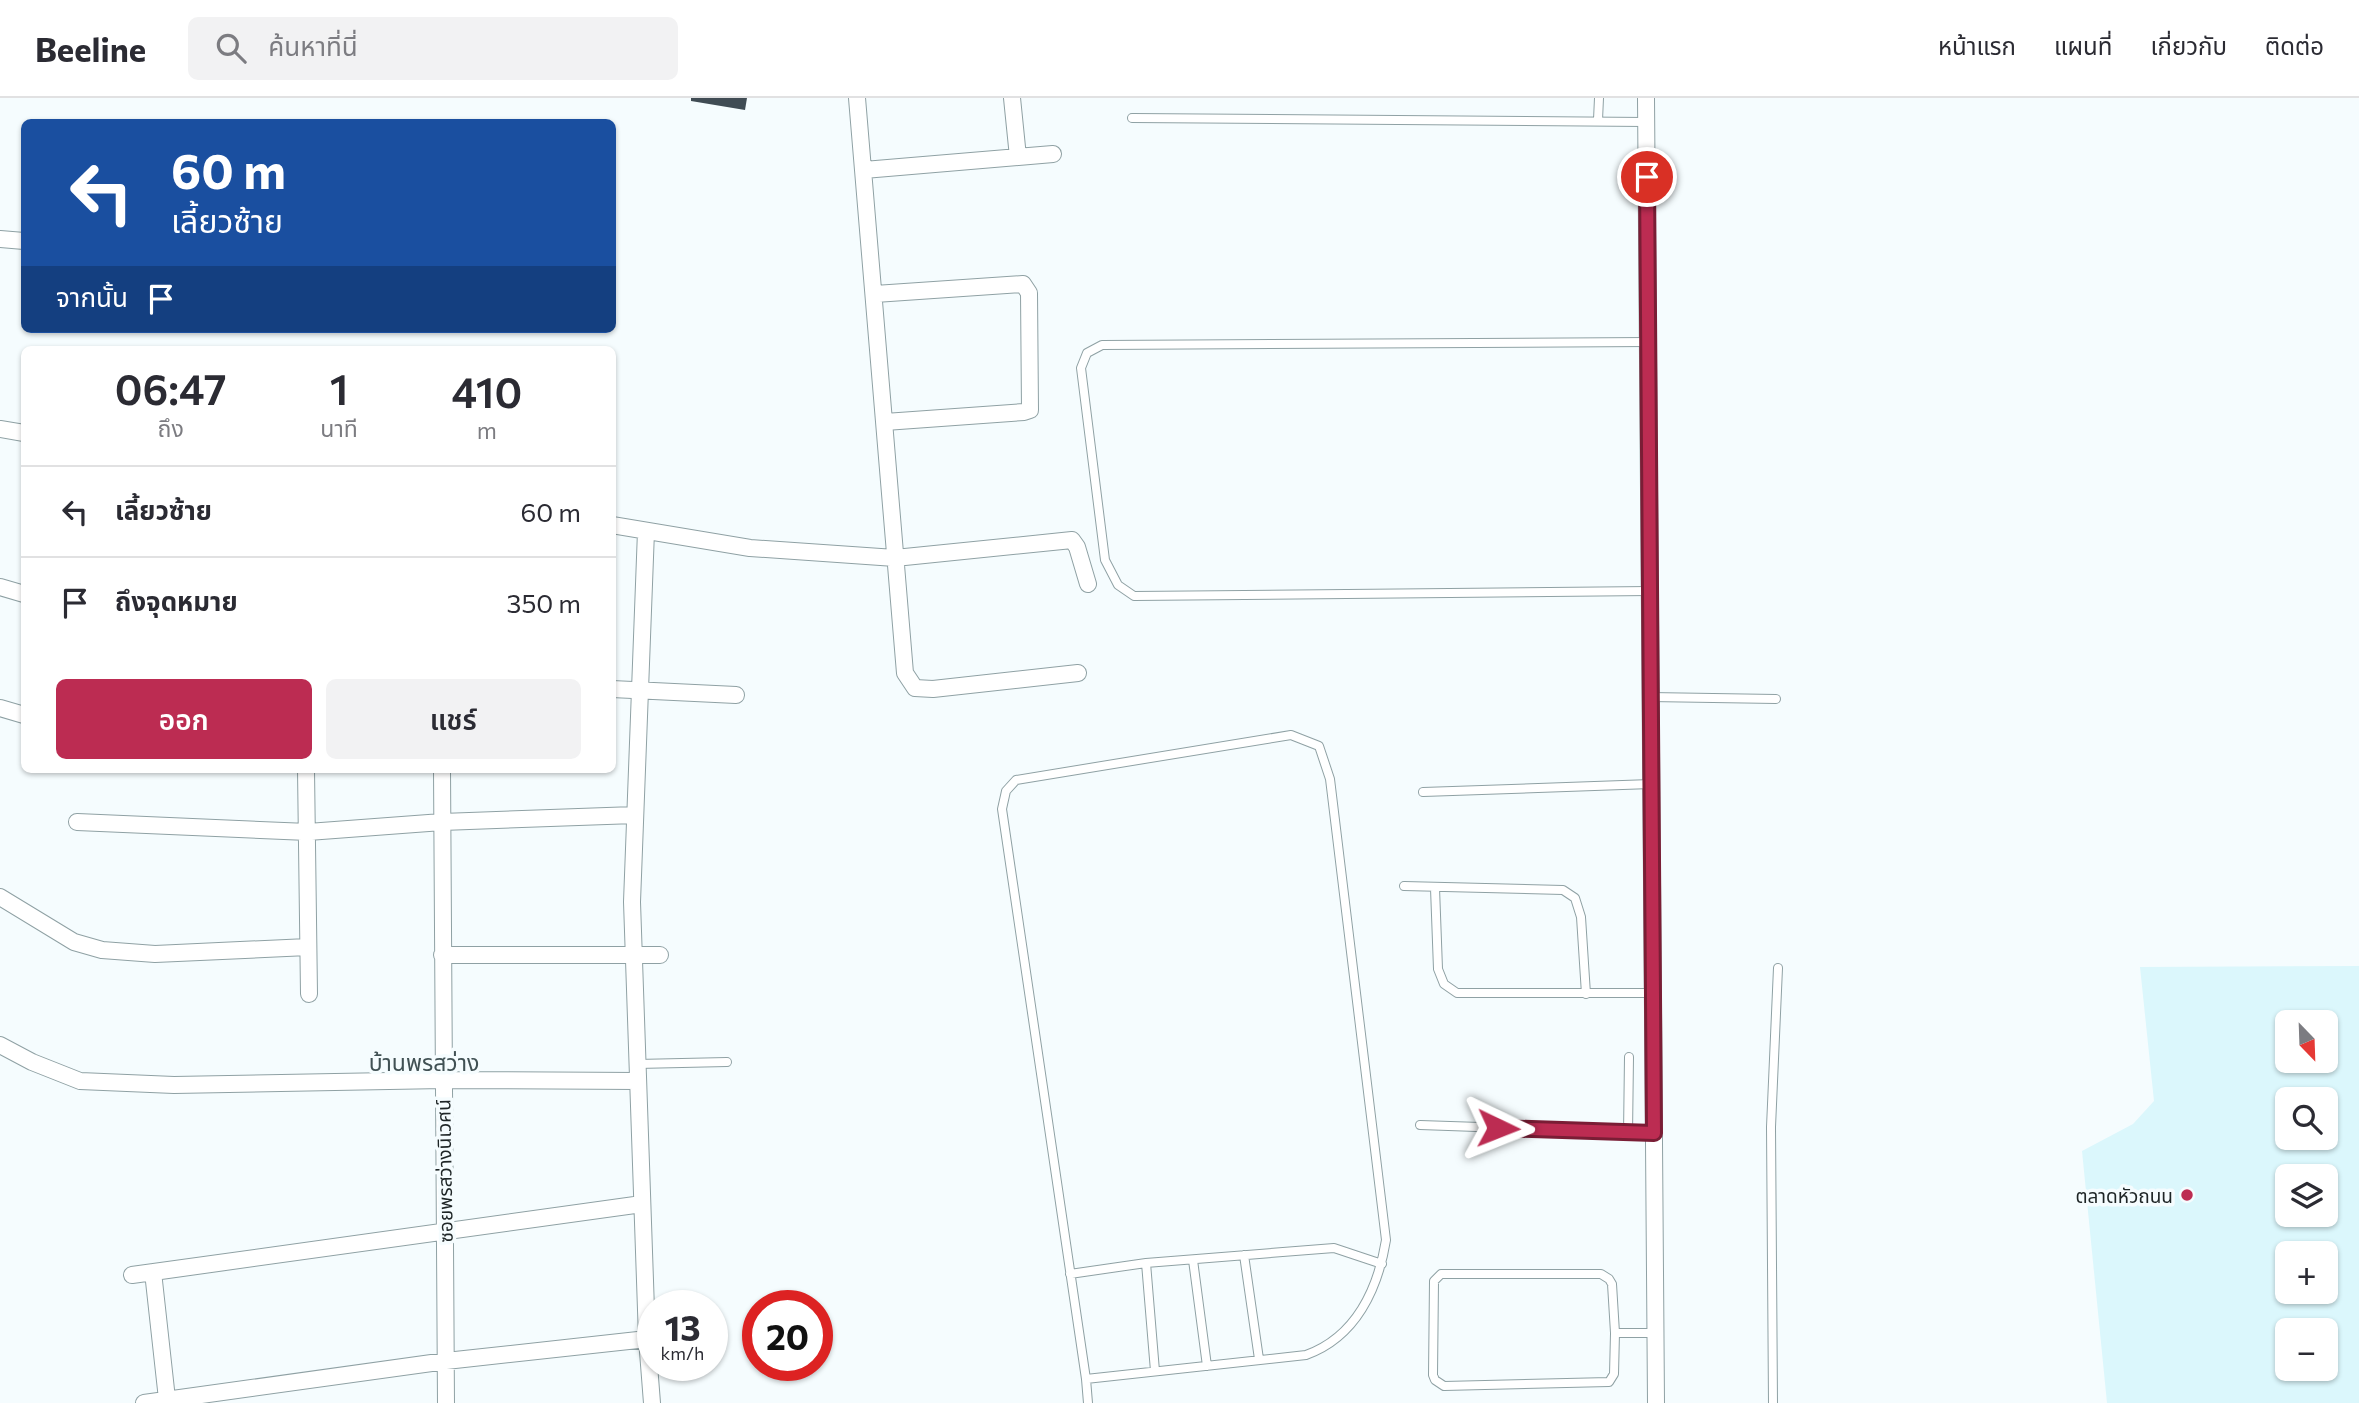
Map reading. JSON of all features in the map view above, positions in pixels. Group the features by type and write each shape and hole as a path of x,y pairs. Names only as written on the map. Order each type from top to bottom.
{"street":[{"path":"857,98 905,673 915,688 933,689 1078,673"},
{"path":"1012,98 1018,157"},
{"path":"1646,98 1656,1403"},
{"path":"864,170 1053,154"},
{"path":"0,239 21,241"},
{"path":"875,294 1023,284 1030,293 1030,410 885,422"},
{"path":"0,429 21,432"},
{"path":"616,526 750,548 895,558 1072,540 1077,547 1088,584"},
{"path":"645,1290 632,902 646,530"},
{"path":"0,587 21,593"},
{"path":"616,689 736,695"},
{"path":"0,708 21,714"},
{"path":"306,773 309,994"},
{"name":"ซอยพรสว่างนิเวศน์","path":"442,773 446,1403"},
{"path":"77,822 307,832 442,822 635,815"},
{"path":"0,897 74,942 102,950 155,954 308,947"},
{"path":"442,955 660,955"},
{"path":"0,1045 32,1062 80,1081 174,1085 443,1080 638,1081"},
{"path":"132,1275 642,1204"},
{"path":"153,1272 167,1399"},
{"path":"144,1403 446,1361 637,1340"},
{"path":"650,1381 652,1403"}],"lane":[{"path":"1598,120 1599,98"},
{"path":"1132,118 1646,122"},
{"path":"1648,342 1102,345 1087,353 1081,368 1105,560 1118,585 1134,596 1650,591"},
{"path":"1650,697 1776,699"},
{"path":"1086,1379 1306,1354 1325,1348 1344,1332 1367,1305 1382,1264 1386,1240 1330,779 1319,747 1291,735 1016,780 1006,791 1002,809 1088,1403"},
{"path":"1423,792 1651,784"},
{"path":"1404,886 1563,890 1575,898 1581,917 1586,994"},
{"path":"1435,888 1438,969 1444,984 1457,993 1653,993"},
{"path":"1773,1403 1771,1127 1778,968"},
{"path":"1629,1057 1629,1134"},
{"path":"637,1064 727,1062"},
{"path":"1420,1125 1654,1133"},
{"path":"1070,1274 1146,1263 1334,1248 1382,1264"},
{"path":"1244,1255 1259,1359"},
{"path":"1194,1260 1207,1366"},
{"path":"1146,1263 1155,1371"},
{"path":"1441,1274 1601,1274 1612,1284 1615,1333 1614,1374 1609,1382 1444,1386 1434,1380 1433,1375 1434,1281 1441,1274"},
{"path":"1615,1333 1655,1333"}],"shaded area":[{"name":"ตลาดหัวถนน","path":"2359,966 2359,1403 2107,1403 2082,1151 2133,1124 2154,1101 2140,967"}],"building":[{"path":"691,98 747,98 745,110 691,101"}],"place":[{"name":"ตลาดหัวถนน","path":"2187,1195"}],"district":[{"name":"บ้านพรสว่าง","path":"424,1062"}],"route":[{"path":"1498,1128 1654,1133 1647,177"}]}
